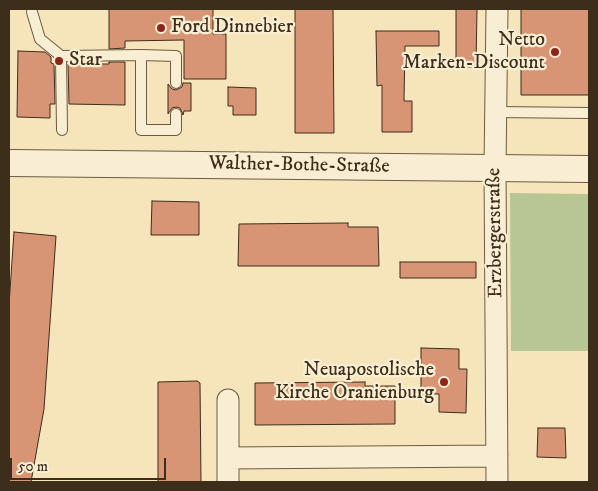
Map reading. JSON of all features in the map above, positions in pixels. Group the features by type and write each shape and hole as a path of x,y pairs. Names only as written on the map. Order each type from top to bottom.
{"street":[{"name":"Erzbergerstraße","path":"497,9 495,168 497,482"},
{"name":"Walther-Bothe-Straße","path":"9,163 589,169"},
{"path":"228,400 228,482"},
{"path":"228,458 497,456"}],"lane":[{"path":"32,12 40,39 61,56 176,56 176,84"},
{"path":"61,56 62,130"},
{"path":"141,56 141,130 176,130 176,114"},
{"path":"496,112 589,113"}],"green space":[{"path":"510,193 589,194 589,351 511,351"}],"building":[{"name":"Ford Dinnebier","path":"109,9 213,9 213,34 226,34 226,79 184,79 184,40 125,41 125,48 109,49"},
{"path":"295,9 333,9 334,133 295,133"},
{"path":"456,9 477,9 476,67 456,67"},
{"name":"Netto Marken-Discount","path":"521,9 589,9 589,95 521,95"},
{"path":"376,31 439,31 439,46 405,46 404,101 412,101 412,132 382,132 382,85 377,86"},
{"path":"18,51 45,52 51,57 51,63 54,64 55,104 50,104 50,118 17,117"},
{"path":"109,62 125,62 125,105 69,104 68,64 109,64"},
{"path":"183,83 191,83 191,111 184,111 183,115 180,108 176,107 172,108 168,114 168,84 172,89 176,90 182,87"},
{"path":"228,87 256,88 256,115 233,115 233,106 228,106"},
{"path":"152,201 199,202 199,235 151,235"},
{"path":"348,223 348,227 378,227 379,266 238,266 239,224"},
{"path":"14,232 56,236 44,409 31,482 9,482 9,305"},
{"path":"400,262 476,262 476,278 400,278"},
{"name":"Neuapostolische Kirche Oranienburg","path":"421,348 459,349 459,369 467,369 466,413 439,412 439,394 421,394"},
{"path":"197,381 200,383 201,482 158,482 158,382"},
{"path":"365,382 365,386 395,386 395,424 255,425 255,383"},
{"path":"538,428 565,428 566,458 537,457"}],"place":[{"name":"Ford Dinnebier","path":"161,28"},
{"name":"Netto Marken-Discount","path":"555,52"},
{"name":"Star","path":"59,61"},
{"name":"Neuapostolische Kirche Oranienburg","path":"444,382"}]}
